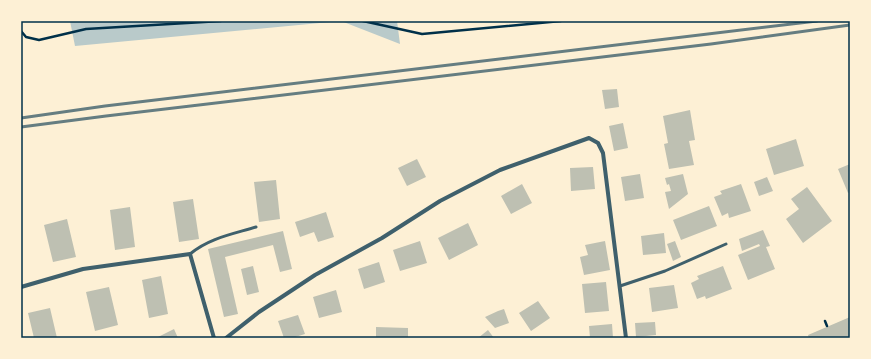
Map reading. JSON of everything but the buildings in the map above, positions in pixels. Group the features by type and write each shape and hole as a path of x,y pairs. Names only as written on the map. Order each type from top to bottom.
{"street":[{"path":"226,338 259,312 315,276 382,238 446,198 507,167 589,138 598,143 603,153 626,338"},
{"path":"21,287 83,269 190,254 214,338"}],"lane":[{"path":"190,254 207,243 256,227"},
{"path":"620,286 665,271 726,244"}],"path":[{"path":"21,31 26,37 39,40 86,28 221,21"},
{"path":"363,21 422,34 561,21"},
{"path":"825,321 827,326"}],"shaded area":[{"path":"70,21 341,21 75,46"},
{"path":"341,21 397,21 400,44"}],"railway":[{"path":"21,118 105,106 817,21"},
{"path":"21,127 711,44 850,25"}]}
